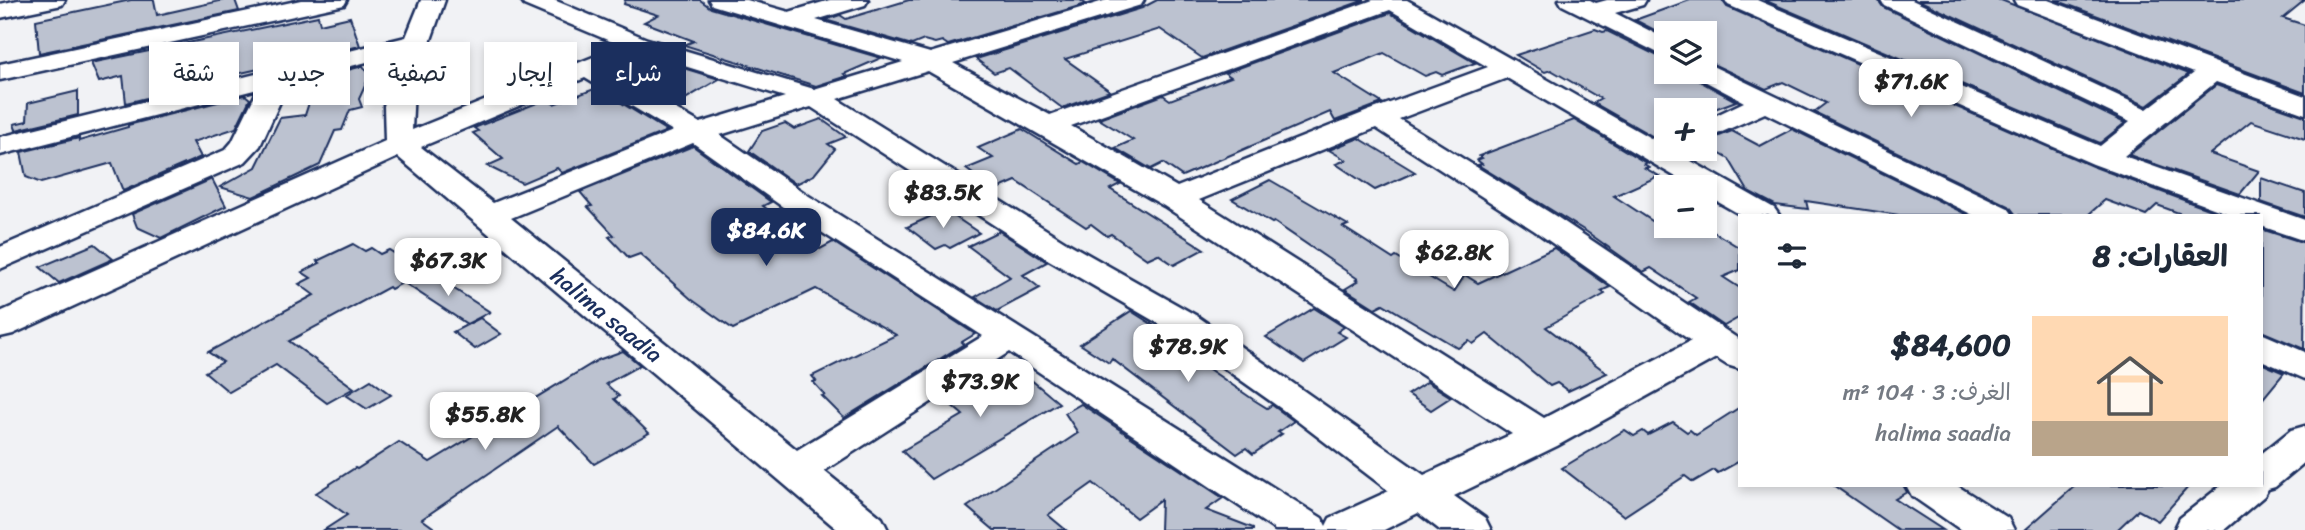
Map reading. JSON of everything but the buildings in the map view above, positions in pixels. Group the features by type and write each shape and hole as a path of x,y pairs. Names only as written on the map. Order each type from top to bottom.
{"street":[{"path":"3,10 53,0"},
{"path":"0,72 335,0"},
{"path":"415,42 433,0"},
{"path":"533,0 633,42"},
{"path":"720,0 932,62 1175,199 1543,436"},
{"path":"789,20 856,0"},
{"path":"487,217 694,133 1132,0"},
{"path":"1571,0 1654,43"},
{"path":"1595,11 1634,0"},
{"path":"1737,0 2103,158 2258,214"},
{"path":"1893,0 2150,121"},
{"path":"2026,0 2305,106"},
{"path":"1048,125 1392,1 1507,69 1654,147"},
{"path":"686,58 816,97 1054,249 1185,324 1296,401 1470,530"},
{"path":"0,326 400,145 589,69 723,149 798,204 1009,336 1307,530"},
{"path":"1175,199 1378,117 1507,69"},
{"path":"2103,158 2213,71"},
{"path":"1717,77 1995,214"},
{"path":"0,146 253,82"},
{"path":"1717,126 1765,102"},
{"path":"0,259 235,156 245,146 264,105"},
{"path":"397,105 395,123 400,145"},
{"path":"1378,117 1546,224 1728,350"},
{"name":"halima saadia","path":"400,145 797,469 867,530"},
{"path":"1677,161 1761,214"},
{"path":"2263,216 2305,231"},
{"path":"797,469 1009,336"},
{"path":"2263,346 2305,367"},
{"path":"1345,530 1728,350"},
{"path":"2263,471 2305,440"},
{"path":"1929,487 1993,530"},
{"path":"2195,530 2243,487"}]}
